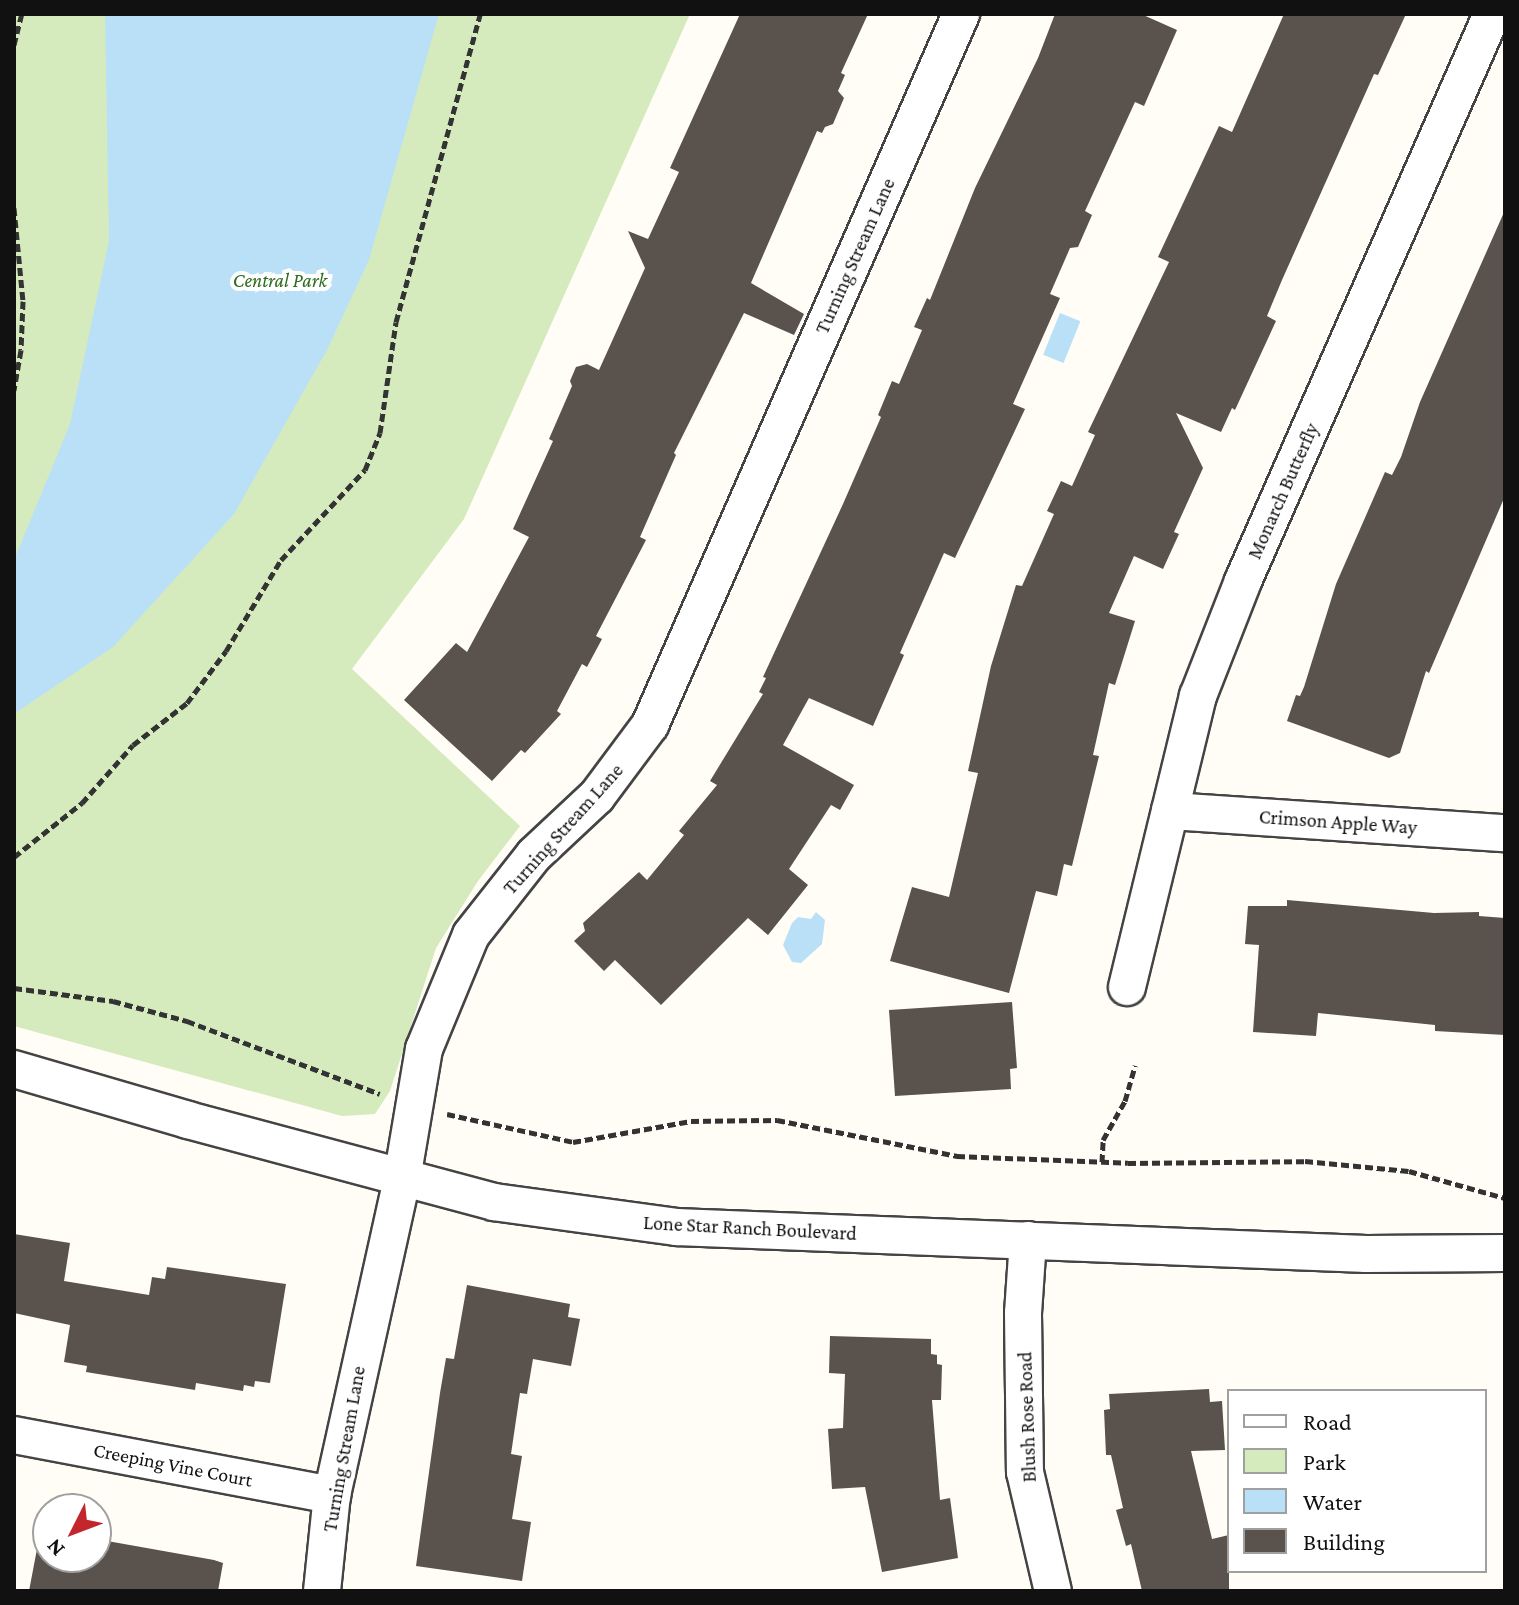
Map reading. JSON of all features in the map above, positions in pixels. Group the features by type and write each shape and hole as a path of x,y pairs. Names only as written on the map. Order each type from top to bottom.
{"street":[{"name":"Turning Stream Lane","path":"322,1591 332,1495 402,1179 424,1049 471,935 534,855 597,796 650,725 961,14"},
{"name":"Monarch Butterfly","path":"1127,987 1198,696 1243,581 1492,14"},
{"name":"Crimson Apple Way","path":"1170,811 1505,833"},
{"name":"Lone Star Ranch Boulevard","path":"14,1069 402,1179 494,1202 676,1227 1366,1254 1505,1253"},
{"name":"Blush Rose Road","path":"1028,1240 1023,1313 1025,1472 1053,1591"},
{"name":"Creeping Vine Court","path":"14,1435 332,1495"}],"path":[{"path":"14,45 22,14"},
{"path":"14,857 82,803 133,745 187,703 226,651 281,560 365,470 380,433 396,322 480,14"},
{"path":"14,208 23,301 21,350 14,390"},
{"path":"14,988 113,1001 187,1021 379,1093"},
{"path":"1102,1162 1103,1140 1125,1101 1135,1065"},
{"path":"445,1113 573,1142 691,1121 777,1120 957,1156 1102,1162 1305,1161 1409,1171 1505,1198"}],"green space":[{"name":"Central Park","path":"14,14 690,14 464,519 352,669 520,826 478,881 436,948 390,1091 375,1114 342,1116 14,1026"}],"water":[{"path":"105,14 439,14 369,260 327,350 234,514 113,647 14,714 14,560 70,424 109,241"},
{"path":"1060,313 1080,321 1064,363 1043,355"},
{"path":"816,912 825,920 822,944 801,963 792,962 783,945 792,923 798,917 811,919"}],"building":[{"path":"740,14 868,14 841,73 845,75 838,91 844,98 833,124 825,127 822,133 817,131 751,283 804,314 794,335 744,313 674,453 676,455 640,537 646,540 596,636 602,639 587,667 582,664 557,711 561,714 525,753 521,750 492,781 404,700 456,643 467,652 529,537 513,529 553,441 549,439 572,386 570,381 576,367 587,364 599,370 645,268 628,231 648,239 679,172 670,168"},
{"path":"1055,14 1141,14 1177,30 1144,106 1135,102 1085,211 1092,215 1078,247 1070,248 1050,294 1060,298 1013,404 1025,409 955,558 944,553 900,653 904,655 873,726 809,698 783,745 854,785 840,810 831,805 789,869 808,885 768,935 748,918 661,1005 615,960 604,971 574,941 585,931 583,923 639,872 647,880 684,835 679,831 717,785 710,781 763,694 759,692 766,678 763,677 881,417 878,415 892,381 899,384 922,330 914,327 927,298 930,300 975,188 1038,58"},
{"path":"1284,14 1406,14 1378,75 1374,74 1282,280 1267,316 1276,321 1235,410 1232,408 1221,432 1176,413 1203,468 1174,532 1179,534 1163,569 1134,556 1109,613 1135,621 1115,685 1109,683 1093,755 1099,756 1072,866 1064,864 1057,896 1036,891 1009,993 890,961 912,887 949,897 978,773 968,771 991,666 1016,585 1022,586 1054,514 1047,511 1061,481 1072,486 1095,435 1088,432 1169,262 1158,257 1219,126 1232,132"},
{"path":"1505,210 1505,496 1429,673 1426,671 1400,753 1389,758 1287,721 1296,695 1300,696 1304,687 1336,584 1385,472 1392,475 1401,457 1420,402"},
{"path":"1287,900 1434,913 1479,912 1479,916 1505,918 1505,1035 1435,1031 1435,1025 1318,1013 1316,1036 1253,1032 1259,945 1245,944 1248,906 1287,906"},
{"path":"1012,1002 1017,1068 1010,1069 1011,1089 895,1096 889,1010"},
{"path":"14,1234 70,1243 64,1281 149,1295 152,1277 165,1279 167,1267 286,1284 270,1383 255,1381 254,1387 244,1385 243,1391 196,1383 195,1390 86,1372 87,1366 64,1362 70,1325 14,1313"},
{"path":"467,1285 570,1304 568,1317 580,1319 571,1366 533,1359 527,1394 520,1393 511,1454 522,1456 512,1519 531,1522 522,1581 416,1566 446,1358 454,1359"},
{"path":"830,1336 931,1339 931,1354 937,1355 937,1364 942,1365 941,1400 932,1400 940,1500 950,1498 958,1558 882,1572 865,1487 832,1489 828,1429 843,1428 845,1374 829,1373"},
{"path":"1209,1389 1210,1402 1222,1401 1225,1450 1191,1451 1212,1539 1227,1535 1229,1591 1142,1591 1131,1544 1126,1546 1116,1510 1123,1508 1111,1455 1106,1455 1104,1410 1110,1409 1109,1394"},
{"path":"112,1542 223,1563 218,1591 29,1591 32,1573 112,1573"}]}
